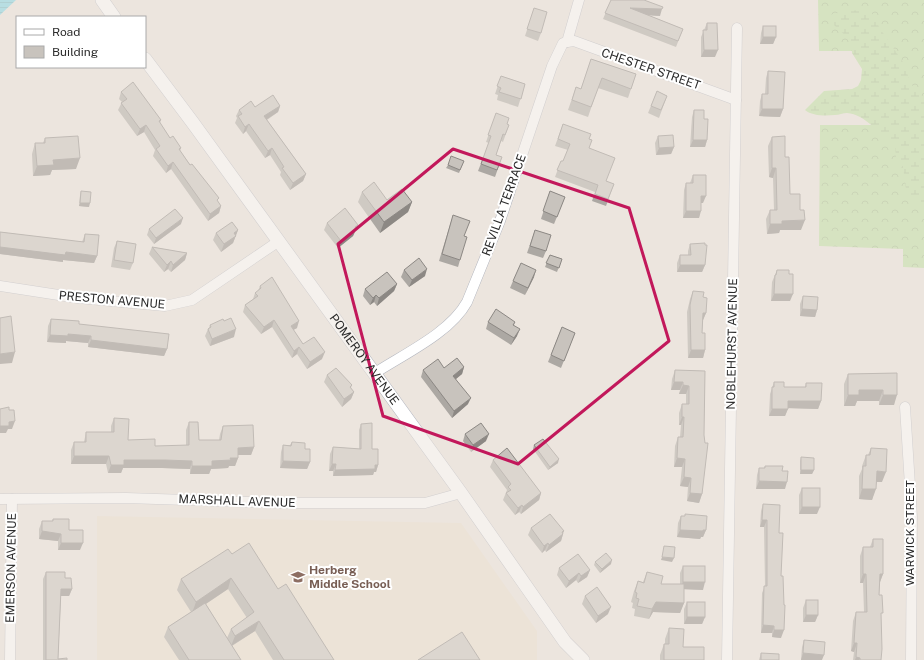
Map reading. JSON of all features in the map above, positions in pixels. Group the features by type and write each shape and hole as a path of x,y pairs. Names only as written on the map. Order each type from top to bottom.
{"street":[{"path":"102,0 113,16"},
{"name":"REVILLA TERRACE","path":"375,373 433,336 461,313 467,302 500,221 552,66 563,43 567,42 579,0"},
{"name":"NOBLEHURST AVENUE","path":"727,660 737,28"},
{"name":"CHESTER STREET","path":"567,42 574,41 736,100"},
{"name":"POMEROY AVENUE","path":"146,60 375,373 565,642 583,660"},
{"name":"PRESTON AVENUE","path":"0,286 78,298 145,305 172,305 192,300 279,241"},
{"name":"WARWICK STREET","path":"906,406 912,517 911,660"},
{"name":"MARSHALL AVENUE","path":"0,499 126,498 281,503 425,503 461,493"},
{"name":"EMERSON AVENUE","path":"10,660 12,499"}],"highlighted area":[{"path":"453,149 629,208 669,341 518,464 383,416 338,244"}],"shaded area":[{"name":"Herberg Middle School","path":"97,516 461,523 537,631 537,660 97,660"}],"green space":[{"path":"818,0 924,0 924,268 903,267 903,249 819,246 820,125 888,125 888,51 819,51"},
{"path":"864,9 874,15 879,27 905,65 910,83 924,98 924,207 907,197 903,167 896,157 895,145 866,121 854,114 819,115 805,110 824,91 852,89 858,86 861,80 862,69 852,53 851,41 834,25 832,14"}],"water":[{"path":"0,0 16,0 0,15"}],"building":[{"path":"611,0 644,0 663,7 662,9 630,8 683,29 678,41 605,13"},
{"path":"534,8 547,12 541,33 527,29"},
{"path":"707,23 717,23 718,50 704,50 703,30 707,30"},
{"path":"763,26 776,26 776,37 763,37"},
{"path":"591,59 636,74 631,89 602,78 591,107 572,100 576,87 581,89"},
{"path":"768,71 785,72 783,109 762,109 762,94 768,94"},
{"path":"501,76 525,84 521,99 499,92 501,88 497,86"},
{"path":"133,82 161,120 159,121 170,138 173,136 181,148 179,149 190,165 192,164 219,198 217,200 221,206 210,214 173,162 168,166 156,149 160,146 146,125 140,129 121,103 127,99 121,92"},
{"path":"657,91 667,96 661,110 651,106"},
{"path":"273,95 280,106 264,116 306,174 293,183 282,168 284,167 272,148 268,151 249,124 245,127 238,116 242,114 239,110 251,101 255,107"},
{"path":"694,110 704,110 704,119 708,119 707,140 693,140"},
{"path":"496,113 509,118 507,124 509,125 505,135 503,134 496,155 502,157 497,170 481,164 491,136 488,135"},
{"path":"563,124 591,134 589,139 592,140 589,148 615,158 606,181 614,184 608,199 595,194 598,185 557,170 561,161 563,161 570,144 558,139"},
{"path":"673,135 674,147 659,148 658,136"},
{"path":"78,136 80,158 53,160 54,165 37,166 35,143 45,143 45,138"},
{"path":"785,136 785,157 789,157 790,194 800,194 800,210 804,210 805,220 782,221 782,224 770,224 770,210 777,210 776,168 772,168 772,137"},
{"path":"451,156 464,161 460,170 448,165"},
{"path":"693,175 706,175 706,196 701,196 701,211 686,211 686,183 693,183"},
{"path":"374,182 387,200 402,189 412,202 384,222 362,192"},
{"path":"81,191 91,192 90,203 80,203"},
{"path":"550,191 565,197 557,217 543,211"},
{"path":"345,208 358,225 355,227 356,229 341,241 327,223"},
{"path":"175,209 183,218 156,238 149,229"},
{"path":"453,215 470,221 464,236 467,237 460,260 442,254"},
{"path":"232,222 238,230 234,233 236,236 224,244 216,233"},
{"path":"535,230 551,235 546,251 530,246"},
{"path":"0,232 84,242 85,234 99,235 97,256 66,252 65,255 0,247"},
{"path":"117,241 136,244 133,263 114,260"},
{"path":"705,243 705,245 707,245 705,265 680,265 680,255 691,255 690,244"},
{"path":"152,247 187,253 173,265 171,261 167,265"},
{"path":"550,255 562,259 559,268 546,263"},
{"path":"419,258 427,269 412,280 404,270"},
{"path":"521,263 536,270 528,288 513,281"},
{"path":"777,270 789,270 789,274 793,274 793,294 774,294 775,275"},
{"path":"387,272 397,284 379,298 376,295 373,298 365,289"},
{"path":"272,277 299,321 291,326 303,344 314,337 325,352 310,362 299,347 294,351 274,320 264,327 245,305 258,296 255,293 261,288 260,286"},
{"path":"693,291 704,292 703,297 707,298 706,313 703,313 702,333 705,333 705,350 691,350 690,305"},
{"path":"803,296 818,297 817,310 802,309"},
{"path":"496,309 515,322 513,325 520,329 514,338 488,322"},
{"path":"11,316 15,352 0,354 0,318"},
{"path":"231,318 236,329 212,339 208,329 211,327 210,325 223,319 224,321"},
{"path":"51,319 79,321 79,324 169,334 167,349 91,340 91,336 68,334 68,336 50,335"},
{"path":"562,327 575,333 564,361 551,355"},
{"path":"457,358 464,367 453,376 471,398 454,411 423,370 438,359 444,368"},
{"path":"336,368 352,385 350,387 354,392 344,399 327,375"},
{"path":"675,370 705,371 704,435 705,443 708,443 702,494 690,493 691,478 684,477 685,459 677,458 678,437 683,437 684,417 682,417 682,404 689,404 689,386 683,385 683,382 674,382"},
{"path":"897,373 897,395 883,395 883,390 859,390 859,395 848,395 848,374"},
{"path":"774,382 784,382 784,387 806,387 806,383 822,383 821,401 788,401 788,409 772,409 772,387 774,387"},
{"path":"9,407 9,410 14,410 15,421 9,422 9,426 0,426 0,409"},
{"path":"114,418 129,419 128,440 155,439 155,446 189,445 189,422 198,422 199,440 221,440 223,426 253,425 254,447 238,448 238,458 212,461 212,466 192,466 192,461 165,460 124,460 124,465 111,465 109,456 74,456 74,442 86,442 86,432 114,432"},
{"path":"372,423 372,449 378,449 378,465 375,465 375,469 335,470 336,464 332,464 333,447 361,449 361,424"},
{"path":"481,423 489,434 473,445 465,434"},
{"path":"543,439 559,459 550,467 534,445"},
{"path":"292,442 305,443 305,449 310,449 310,462 283,461 283,445 291,446"},
{"path":"507,448 541,493 523,507 522,505 518,508 506,493 511,490 508,487 511,484 493,460"},
{"path":"871,448 887,449 886,472 877,471 876,489 862,489 863,466 866,466 866,455 870,455"},
{"path":"801,457 814,458 814,470 801,470"},
{"path":"765,466 783,466 782,471 788,471 787,482 759,481 759,468 765,468"},
{"path":"802,488 820,488 820,507 802,507"},
{"path":"763,504 780,505 779,533 783,533 781,576 783,576 785,605 784,630 774,630 774,626 763,625 764,586 767,586 767,520 762,520"},
{"path":"550,514 564,531 562,532 563,534 549,545 548,543 544,546 531,528"},
{"path":"685,514 707,516 706,530 680,530 681,516 685,516"},
{"path":"53,519 69,519 69,530 83,530 83,543 61,543 61,534 42,531 42,521 53,521"},
{"path":"873,539 883,539 883,574 880,574 879,595 882,595 883,613 881,613 881,660 860,660 860,658 856,657 857,643 854,643 856,612 867,612 866,574 863,574 863,547 873,547"},
{"path":"249,543 278,589 286,584 334,660 284,660 259,621 235,636 231,629 254,612 231,578 196,602 181,579 228,549 232,554"},
{"path":"664,546 675,547 674,558 662,557"},
{"path":"606,553 612,560 602,569 595,562"},
{"path":"578,554 590,570 581,576 579,573 569,581 559,568"},
{"path":"683,566 705,566 705,582 683,582"},
{"path":"46,572 65,572 65,578 71,578 72,589 61,589 58,659 67,658 67,660 46,660"},
{"path":"647,572 663,576 661,584 684,584 684,603 656,602 652,609 637,606 639,599 636,598 637,593 635,592 638,581 644,583"},
{"path":"597,587 611,607 598,616 585,596"},
{"path":"806,600 818,600 818,615 806,615"},
{"path":"687,602 705,602 705,617 687,617"},
{"path":"205,603 241,660 189,660 168,627"},
{"path":"669,628 684,629 683,647 704,647 704,660 664,660 664,644 669,644"},
{"path":"462,632 480,660 418,660"},
{"path":"804,640 825,642 824,655 803,653"},
{"path":"761,653 779,654 779,660 761,660"}],"place":[{"name":"Herberg Middle School","path":"298,577"}]}
